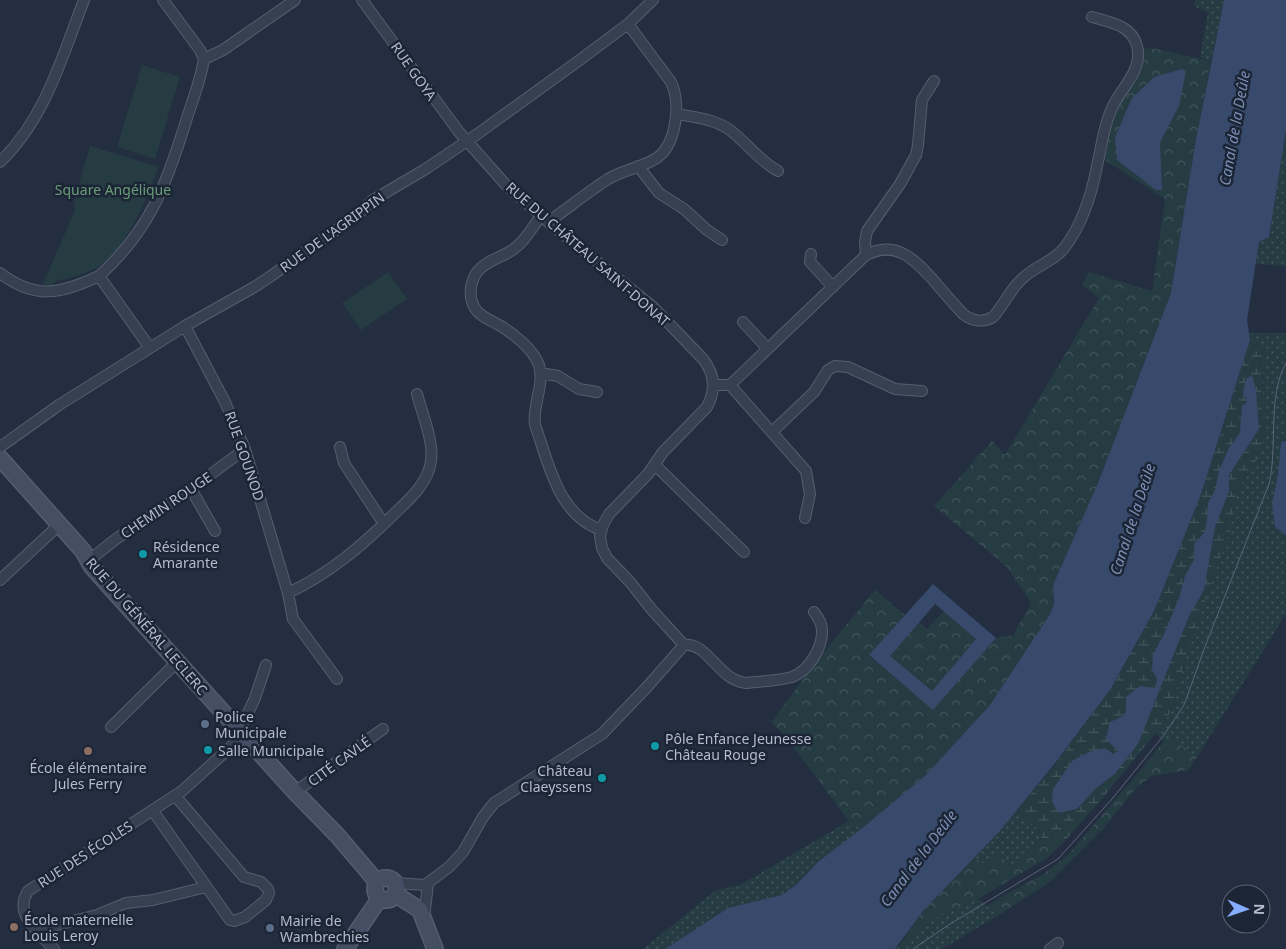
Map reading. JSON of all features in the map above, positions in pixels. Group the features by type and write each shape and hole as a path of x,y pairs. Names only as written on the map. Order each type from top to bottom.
{"street":[{"path":"0,162 18,143 38,114 84,0"},
{"path":"0,273 25,289 50,292 71,288 99,276 141,230 173,164 204,59 200,50 163,0"},
{"path":"204,59 223,50 248,34 295,0"},
{"name":"RUE GOYA","path":"362,0 439,106 467,141"},
{"name":"RUE DE L'AGRIPPIN","path":"0,447 58,405 185,326 256,286 357,215 373,200 424,170 467,141 628,24 653,0"},
{"path":"814,612 820,620 822,630 820,646 800,674 740,683 729,677 696,646 684,645 652,610 630,582 607,558 602,548 601,530 609,514 648,474 663,452 707,407 712,398 713,385 730,385 866,255 886,250 897,251 908,256 918,264 963,314 971,319 980,321 993,317 1008,294 1022,278 1061,252 1077,226 1090,194 1111,110 1138,63 1136,44 1131,34 1122,27 1092,17"},
{"path":"601,530 584,522 574,513 566,502 556,481 535,426 534,417 540,373 536,360 527,347 508,331 477,312 470,290 474,278 481,267 487,262 508,253 520,244 545,219 610,178 649,162 663,153 670,140 676,114 676,96 671,82 628,24"},
{"path":"866,255 864,242 867,231 900,184 916,156 922,100 934,81"},
{"path":"676,114 712,121 725,127 763,161 778,171"},
{"name":"RUE DU CHÂTEAU SAINT-DONAT","path":"467,141 506,185 545,219 621,279 667,320 707,364 711,372 713,385"},
{"path":"638,166 659,193 684,209 707,230 722,240"},
{"path":"811,254 810,262 833,287"},
{"path":"99,276 150,348"},
{"path":"743,322 767,348"},
{"name":"RUE GOUNOD","path":"185,326 225,402 245,449 288,593 291,615 295,624 337,679"},
{"path":"772,432 814,392 828,370 835,366 848,367 895,389 922,391"},
{"path":"540,373 554,375 579,389 597,392"},
{"path":"730,385 806,471 810,494 808,517"},
{"path":"288,593 324,573 360,546 418,489 430,466 432,456 417,394"},
{"path":"340,447 344,463 384,524"},
{"name":"CHEMIN ROUGE","path":"88,561 116,539 191,489 245,449"},
{"name":"RUE DU GÉNÉRAL LECLERC","path":"0,458 83,551 88,561 177,662 295,792 337,835 377,882"},
{"path":"655,465 744,552"},
{"path":"191,489 215,531"},
{"path":"0,580 59,525"},
{"path":"395,889 428,884 459,858 483,817 494,803 602,734 684,645"},
{"path":"111,727 177,662"},
{"path":"151,812 156,814 230,920 234,921 245,917 266,900 269,893 268,889 261,882 241,873 178,799 178,794 242,733 266,665"},
{"name":"CITÉ CAVLÉ","path":"295,792 383,729"},
{"name":"RUE DES ÉCOLES","path":"54,949 25,915 23,909 24,898 28,891 178,794"},
{"path":"380,898 375,890 377,882 386,878 391,879 395,889 420,910 435,949"},
{"path":"424,919 428,884"},
{"path":"37,930 97,915 126,903 153,900 206,887"},
{"path":"380,898 389,899 395,889"},
{"path":"344,949 380,898"}],"green space":[{"path":"1195,0 1224,0 1211,61 1200,57 1208,13 1194,6"},
{"path":"1142,48 1157,49 1211,61 1196,139 1171,293 1098,483 1053,585 1054,604 1050,614 990,705 926,775 861,829 849,821 786,737 771,722 820,657 875,590 905,615 869,656 933,709 996,638 1013,635 1031,603 1007,567 934,506 992,441 1005,455 1099,298 1082,285 1089,272 1152,291 1165,199 1105,160 1110,130"},
{"path":"142,65 180,77 155,159 117,147"},
{"path":"1286,130 1286,266 1256,264 1259,242 1269,237"},
{"name":"Square Angélique","path":"90,146 159,167 134,223 126,237 107,260 86,273 56,281 52,286 43,284 75,210 74,201"},
{"path":"388,272 407,299 361,330 342,303"},
{"path":"1249,333 1286,333 1286,614 1197,757 1175,741 1164,741 1155,734 1173,707 1187,652 1236,492 1262,451 1263,361 1267,353 1250,340"},
{"path":"1250,340 1267,353 1263,362 1262,382 1265,423 1262,451 1236,492 1231,528 1187,652 1173,707 1164,723 1063,843 1042,838 1018,809 1057,762 1110,690 1154,611 1200,497"},
{"path":"944,611 976,639 932,692 889,656 918,622 927,629"},
{"path":"1164,741 1175,741 1197,757 1189,770 1152,776 1137,787 1103,829 1050,882 999,915 987,905 1043,874 1067,856"},
{"path":"1018,809 1042,838 1012,866 985,866 975,857"},
{"path":"849,821 861,829 819,861 797,884 782,895 728,908 665,949 643,949 716,890 740,885"},
{"path":"1042,838 1063,843 1047,858 978,899 934,919 897,948 923,911 975,857 985,865 998,855 1012,866"},
{"path":"978,899 999,915 942,949 895,949 934,919"}],"water":[{"name":"Canal de la Deûle","path":"1224,0 1286,0 1286,130 1269,237 1259,242 1247,320 1250,340 1200,497 1154,611 1110,690 1056,762 999,832 923,911 895,949 665,949 728,908 782,895 797,884 819,861 926,775 990,705 1050,614 1054,604 1053,585 1098,483 1171,293 1196,139"},
{"path":"1182,69 1186,71 1179,106 1160,142 1162,190 1156,190 1117,160 1115,137 1132,98 1154,77"},
{"path":"1252,375 1256,390 1259,429 1229,475 1229,491 1215,527 1204,590 1189,616 1138,744 1115,774 1096,788 1077,809 1059,813 1052,802 1053,789 1072,761 1089,752 1105,748 1113,754 1118,751 1106,739 1110,722 1123,716 1126,712 1126,697 1140,686 1156,688 1157,678 1152,670 1153,655 1179,598 1185,576 1195,558 1194,544 1206,531 1208,503 1215,490 1219,471 1229,448 1240,433 1242,406 1247,402 1243,392 1246,379"},
{"path":"1286,441 1286,535 1275,527 1272,504 1278,475 1281,442"},
{"path":"933,584 996,638 933,710 869,655","holes":["935,604 976,639 932,691 890,656"]}],"tram line":[{"path":"913,949 950,924 1058,859 1112,799 1164,735 1184,705 1269,484 1272,470 1277,391 1280,376 1286,363"}],"place":[{"name":"Résidence Amarante","path":"143,554"},
{"name":"Police Municipale","path":"205,724"},
{"name":"Pôle Enfance Jeunesse Château Rouge","path":"655,746"},
{"name":"Salle Municipale","path":"208,750"},
{"name":"École élémentaire Jules Ferry","path":"88,751"},
{"name":"Château Claeyssens","path":"602,778"},
{"name":"École maternelle Louis Leroy","path":"14,927"},
{"name":"Mairie de Wambrechies","path":"270,928"}]}
